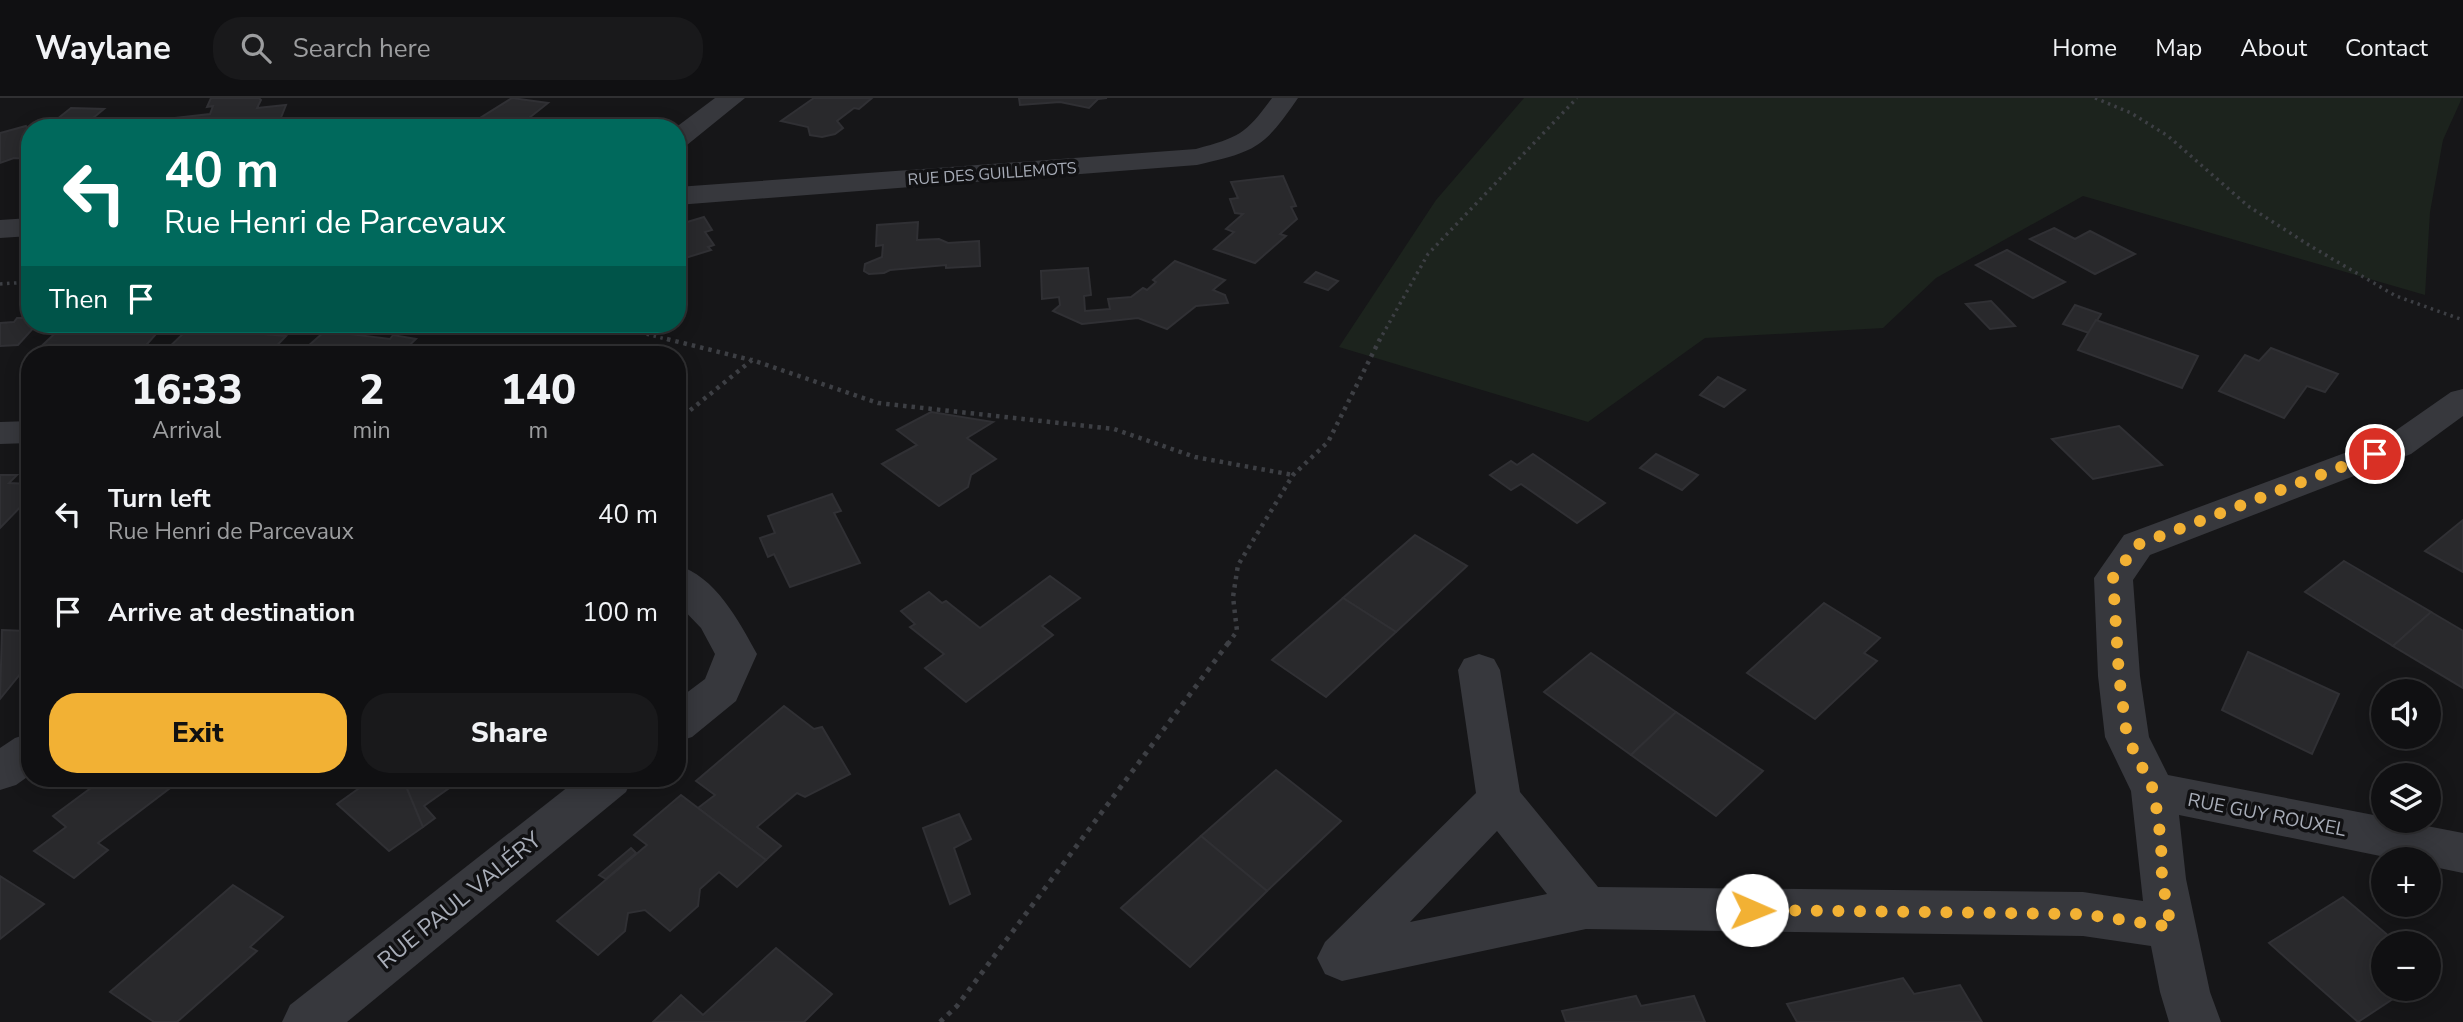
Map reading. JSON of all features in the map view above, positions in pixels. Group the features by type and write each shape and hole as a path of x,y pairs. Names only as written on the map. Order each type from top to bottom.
{"street":[{"path":"686,132 732,98"},
{"name":"RUE DES GUILLEMOTS","path":"686,195 1197,158 1244,144 1264,127 1285,98"},
{"path":"0,229 21,228"},
{"path":"2195,1022 2185,992 2162,879 2161,841 2154,791 2127,737 2119,676 2113,578 2137,545 2398,446 2463,400"},
{"path":"0,433 21,432"},
{"path":"686,588 715,617 736,654 721,689 686,718"},
{"path":"1479,670 1499,799 1586,908"},
{"path":"0,772 21,757"},
{"name":"RUE PAUL VALÉRY","path":"308,1022 600,787"},
{"name":"RUE GUY ROUXEL","path":"2154,791 2463,853"},
{"path":"1499,799 1342,958 1586,908 2083,914 2171,927"}],"path":[{"path":"940,1022 965,995 1237,631 1233,597 1238,565 1293,475 1328,442 1365,365 1428,254 1577,98"},
{"path":"2095,98 2130,113 2168,136 2248,206 2312,247 2396,296 2463,320"},
{"path":"0,284 21,283"},
{"path":"642,333 752,360 878,403 1114,429 1195,457 1293,475"},
{"path":"686,414 752,360"}],"shaded area":[{"path":"1524,98 2462,98 2443,140 2430,212 2425,295 2083,196 1936,278 1883,328 1705,338 1588,422 1339,347 1436,200"}],"building":[{"path":"211,98 259,98 261,100 257,108 286,105 280,119 174,119 210,114 213,106 207,107"},
{"path":"512,98 548,103 528,119 478,119"},
{"path":"814,98 872,98 837,121 843,128 835,134 822,137 810,135 808,127 781,121"},
{"path":"1019,98 1107,98 1098,99 1089,108 1060,102 1020,105"},
{"path":"71,108 104,109 92,119 57,119"},
{"path":"21,127 21,158 0,163 0,133"},
{"path":"1283,176 1296,206 1291,207 1297,219 1280,234 1286,236 1255,263 1214,249 1234,232 1226,229 1243,214 1235,213 1230,199 1238,198 1231,182"},
{"path":"704,217 712,230 705,232 714,245 708,247 711,250 686,258 686,222"},
{"path":"918,222 917,240 939,239 948,243 979,241 980,266 946,268 946,265 869,274 864,271 865,264 882,257 883,245 876,246 877,225"},
{"path":"2054,228 2075,239 2090,231 2135,254 2095,274 2030,239"},
{"path":"2007,250 2065,282 2033,298 1976,265"},
{"path":"1175,261 1225,280 1213,290 1225,295 1228,303 1196,306 1167,329 1138,318 1082,324 1053,311 1060,305 1059,297 1042,299 1041,271 1088,268 1091,295 1084,296 1085,311 1110,309 1108,299 1131,297 1143,288 1147,290 1156,282 1153,280"},
{"path":"1316,272 1338,281 1328,290 1305,282"},
{"path":"1991,301 2015,326 1990,329 1966,304"},
{"path":"2075,305 2101,314 2089,333 2063,324"},
{"path":"21,318 21,333 29,333 18,345 0,346 0,323 14,322"},
{"path":"2096,320 2198,356 2182,388 2078,350"},
{"path":"55,333 157,333 145,346 42,346"},
{"path":"184,333 286,336 277,346 170,346"},
{"path":"323,333 390,339 393,335 416,339 409,346 308,346"},
{"path":"2271,348 2338,374 2325,392 2307,386 2284,418 2219,391 2245,355 2259,361"},
{"path":"1718,377 1745,390 1724,407 1700,395"},
{"path":"931,412 993,422 967,438 996,459 971,475 968,487 939,506 882,464 917,445 897,430"},
{"path":"2119,426 2162,465 2093,479 2052,439"},
{"path":"1533,454 1605,503 1577,523 1521,484 1511,490 1490,475 1511,461 1517,465"},
{"path":"1656,454 1698,475 1682,490 1640,468"},
{"path":"0,475 17,475 9,483 21,484 21,506 0,528"},
{"path":"832,494 841,511 834,513 860,563 790,587 774,554 768,557 760,538 775,533 768,516"},
{"path":"2463,520 2463,572 2425,551"},
{"path":"1415,535 1467,566 1396,632 1343,598"},
{"path":"2344,561 2431,612 2393,646 2305,592"},
{"path":"1050,576 1080,598 1042,626 1053,635 966,702 925,668 944,654 910,627 915,624 901,611 929,592 942,603 946,601 980,628"},
{"path":"1343,598 1396,632 1326,697 1272,660"},
{"path":"1824,603 1880,638 1864,653 1877,661 1815,719 1747,673"},
{"path":"2431,612 2463,631 2463,688 2393,646"},
{"path":"2,630 21,631 21,673 0,699"},
{"path":"2248,652 2339,694 2312,754 2222,710"},
{"path":"1591,653 1676,712 1631,755 1544,692"},
{"path":"784,706 814,729 822,727 850,774 805,797 797,793 757,827 781,846 766,860 698,808 715,795 696,781"},
{"path":"1676,712 1763,771 1716,816 1631,755"},
{"path":"1276,770 1341,821 1267,891 1201,836"},
{"path":"92,787 172,787 98,843 108,850 74,878 34,851 66,827 53,816"},
{"path":"361,787 406,787 423,827 389,851 337,804"},
{"path":"406,787 451,787 424,806 435,818 423,827"},
{"path":"681,795 766,860 737,887 719,872 700,889 698,906 670,931 645,910 628,913 625,931 598,955 557,921 647,845 634,835"},
{"path":"959,814 971,839 954,848 970,894 950,904 923,828"},
{"path":"1201,836 1267,891 1190,967 1121,908"},
{"path":"631,848 636,853 606,879 599,875"},
{"path":"0,876 44,904 0,939"},
{"path":"233,885 283,917 250,947 257,951 177,1022 154,1022 110,992"},
{"path":"2343,897 2383,931 2371,931 2371,1001 2390,1001 2358,1022 2269,943"},
{"path":"776,948 832,994 804,1022 653,1022 681,995 703,1015"},
{"path":"1903,978 1914,994 1960,985 1982,1022 1797,1022 1787,1004"},
{"path":"1636,996 1641,1006 1694,996 1705,1022 1566,1022 1562,1011"}],"route":[{"path":"1752,910 2083,914 2171,927 2162,879 2161,841 2154,791 2127,737 2119,676 2113,578 2137,545 2375,454"}]}
